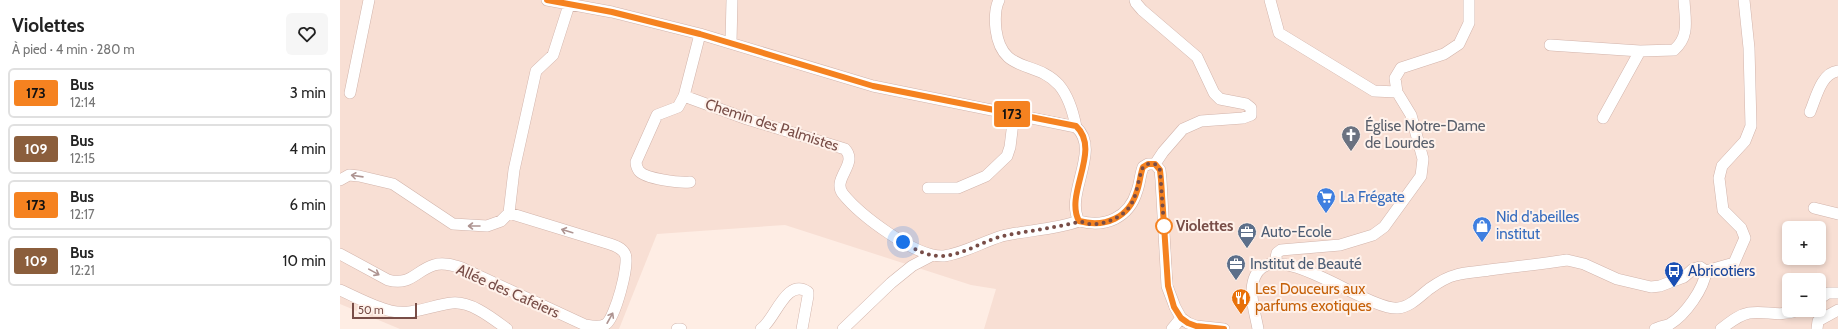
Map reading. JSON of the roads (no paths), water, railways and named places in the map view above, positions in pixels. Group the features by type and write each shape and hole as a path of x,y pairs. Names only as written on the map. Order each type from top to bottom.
{"street":[{"path":"350,93 369,0"},
{"path":"547,0 612,12 731,42 873,86 1076,126"},
{"path":"731,42 732,0"},
{"path":"999,0 996,25 997,39 1003,54 1011,60 1050,77 1058,84 1072,109 1076,126 1084,136 1085,150 1076,202 1077,217 1079,221 1097,224 1110,221 1122,214 1132,204 1138,191 1143,167 1148,164 1155,164"},
{"path":"1135,0 1142,10 1198,57 1214,93 1220,99 1246,104 1251,108 1251,115 1244,118 1201,121 1183,129 1163,152 1155,164"},
{"path":"1270,0 1279,33 1374,91 1397,92"},
{"path":"1550,45 1640,51 1674,50 1683,43 1686,32 1684,0"},
{"path":"1258,329 1251,292 1253,280 1261,267 1275,262 1289,265 1314,274 1384,306 1398,308 1410,304 1431,288 1456,275 1567,260 1584,264 1617,279 1650,287 1660,286 1684,277 1692,269 1700,267 1706,271 1734,263 1744,238 1741,228 1724,210 1719,178 1722,166 1745,141 1751,126 1749,48 1744,0"},
{"path":"1275,262 1277,253 1281,250 1340,245 1373,235 1384,227 1422,176 1423,159 1411,115 1397,92 1395,78 1401,68 1444,54 1459,44 1469,23 1465,1"},
{"path":"340,180 349,175 393,184 448,222 458,226 494,224 501,221 509,213 514,170 536,71 553,55 569,5"},
{"path":"690,182 664,180 641,173 638,170 636,162 657,116 678,107 684,96 700,34"},
{"path":"1603,118 1640,51"},
{"path":"1810,112 1824,79 1829,73 1838,71"},
{"name":"Chemin des Palmistes","path":"684,96 747,119 845,149 850,158 840,184 843,194 865,216 916,250 933,256"},
{"path":"928,188 958,188 986,176 1007,156 1010,147 1014,114"},
{"path":"1155,164 1160,170 1168,286 1174,307 1181,318 1196,326 1224,329"},
{"path":"1814,208 1838,214"},
{"name":"Allée des Cafeiers","path":"340,254 388,280 395,282 403,282 435,265 453,265 468,270 585,325 603,326 607,323 614,312 626,266 626,255 622,250 610,244 509,213"},
{"name":"Chemin des Palmistes","path":"843,329 891,283 912,266 933,256 957,253 1002,236 1059,227 1079,221"},
{"path":"1655,329 1670,324 1686,309 1704,283 1706,271"},
{"path":"761,329 776,312 780,302 789,292 800,289 808,292 802,329"},
{"path":"340,290 391,312 420,311 451,303 464,304 476,309 507,329"},
{"path":"1826,294 1838,294"},
{"path":"1817,329 1818,321 1838,310"},
{"path":"1721,329 1740,316 1748,313 1782,315"},
{"path":"1172,329 1181,318"}],"place":[{"name":"Église Notre-Dame de Lourdes","path":"1351,152"},
{"name":"La Frégate","path":"1326,214"},
{"name":"Violettes","path":"1164,226"},
{"name":"Nid d'abeilles institut","path":"1482,243"},
{"name":"Auto-Ecole","path":"1247,249"},
{"name":"Institut de Beauté","path":"1236,281"},
{"name":"Abricotiers","path":"1674,288"},
{"name":"Les Douceurs aux parfums exotiques","path":"1241,315"}]}
